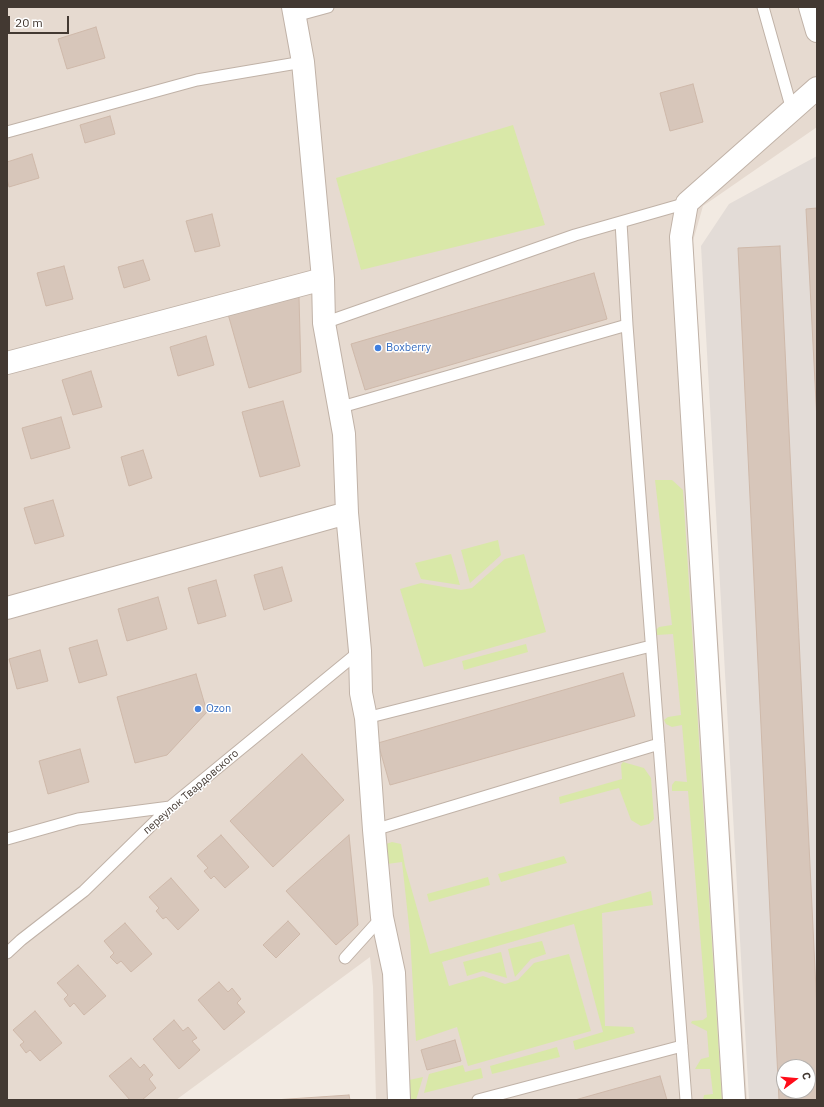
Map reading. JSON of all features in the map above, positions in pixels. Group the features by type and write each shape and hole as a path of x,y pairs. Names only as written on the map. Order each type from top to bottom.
{"street":[{"path":"810,7 817,31"},
{"path":"294,12 303,62 323,279 324,323 338,408 344,434 347,513 360,651 361,693 366,718 382,917 394,973 399,1100"},
{"path":"734,1100 681,236 687,203 817,88"},
{"path":"7,363 323,279"},
{"path":"7,608 347,513"}],"lane":[{"path":"294,12 328,7"},
{"path":"763,7 792,110"},
{"path":"7,132 196,80 303,62"},
{"path":"324,323 575,235 687,203"},
{"path":"621,222 626,325 686,1100"},
{"path":"338,408 626,325"},
{"path":"366,718 651,646"},
{"name":"переулок Твардовского","path":"7,954 21,940 84,891 170,807 360,651"},
{"path":"374,830 659,744"},
{"path":"7,839 78,820 170,807"},
{"path":"345,958 382,917"},
{"path":"478,1100 682,1046"}],"shaded area":[{"path":"7,7 817,7 817,127 703,206 693,241 747,1100 376,1100 373,987 370,957 176,1100 7,1100"},
{"path":"817,156 817,1100 749,1100 701,246 729,204"}],"green space":[{"path":"513,125 545,225 361,270 336,178"},
{"path":"655,480 672,480 683,490 722,1100 703,1100 704,1095 713,1094 710,1069 695,1069 701,1059 709,1057 707,1031 691,1023 692,1021 703,1020 707,1017 688,791 672,791 672,785 675,781 687,782 682,725 672,727 666,724 664,720 668,717 681,715 673,634 657,635 656,630 659,627 672,625"},
{"path":"498,540 501,555 470,583 461,550"},
{"path":"451,554 460,585 421,579 415,563"},
{"path":"524,554 546,632 424,667 400,589 421,583 461,590 472,588 505,559"},
{"path":"526,644 528,652 464,670 462,661"},
{"path":"623,762 644,768 651,778 654,819 649,824 641,826 631,820 619,788 560,804 559,797 622,779 621,765"},
{"path":"392,842 401,844 405,866 430,954 651,891 653,905 602,913 605,1026 633,1027 635,1033 575,1050 573,1041 603,1032 574,924 442,962 449,986 483,976 505,984 518,980 534,963 569,954 591,1031 468,1066 457,1027 416,1041 410,935 402,862 387,864 385,850 386,844"},
{"path":"564,856 567,863 501,882 498,874"},
{"path":"488,877 490,885 429,902 427,894"},
{"path":"542,941 546,954 531,959 515,977 508,949"},
{"path":"501,952 507,978 483,971 467,976 463,962"},
{"path":"557,1047 560,1057 492,1074 490,1066"},
{"path":"463,1065 465,1072 481,1068 483,1078 424,1093 429,1074"},
{"path":"423,1077 416,1100 407,1100 409,1080"}],"building":[{"path":"96,27 105,58 67,69 58,39"},
{"path":"693,84 703,122 670,131 660,93"},
{"path":"110,116 115,134 85,143 80,125"},
{"path":"32,154 39,178 9,187 7,179 7,162"},
{"path":"817,208 817,421 806,209"},
{"path":"212,214 220,246 195,252 186,221"},
{"path":"780,246 817,1010 817,1100 779,1099 816,1099 816,1059 777,1059 738,248"},
{"path":"143,260 150,280 124,288 118,267"},
{"path":"64,266 73,299 46,306 37,273"},
{"path":"594,273 607,319 365,390 351,344"},
{"path":"299,297 301,372 249,388 228,314"},
{"path":"206,336 214,365 178,376 170,347"},
{"path":"91,371 102,407 73,415 62,380"},
{"path":"283,401 300,466 260,477 242,412"},
{"path":"61,417 70,448 31,459 22,428"},
{"path":"143,450 152,478 129,486 121,457"},
{"path":"53,500 64,536 35,544 24,508"},
{"path":"282,567 292,601 264,610 254,575"},
{"path":"216,580 226,616 198,624 188,588"},
{"path":"158,597 167,629 127,641 118,609"},
{"path":"97,640 107,675 79,683 69,648"},
{"path":"40,650 48,681 17,689 9,659"},
{"path":"623,673 635,716 390,785 378,743"},
{"path":"196,674 207,712 167,755 135,763 117,697"},
{"path":"80,749 89,782 48,794 39,761"},
{"path":"302,754 344,800 273,867 230,821"},
{"path":"221,835 249,867 225,888 214,876 211,879 204,871 208,868 197,856"},
{"path":"349,835 358,925 336,945 286,891"},
{"path":"171,878 199,910 178,930 166,917 163,919 156,911 159,908 149,897"},
{"path":"288,921 300,934 276,958 263,945"},
{"path":"125,923 152,954 131,972 121,961 117,964 110,957 114,953 104,941"},
{"path":"78,965 106,996 84,1015 74,1003 70,1007 64,999 68,995 57,983"},
{"path":"219,982 228,992 232,988 241,999 237,1003 245,1012 224,1030 198,1000"},
{"path":"35,1011 62,1043 40,1061 30,1050 26,1053 20,1045 24,1042 13,1030"},
{"path":"174,1020 183,1031 188,1027 197,1038 192,1041 200,1050 179,1069 153,1039"},
{"path":"455,1040 461,1061 427,1070 421,1050"},
{"path":"131,1058 140,1068 144,1064 153,1075 149,1079 156,1088 142,1100 130,1100 109,1076"},
{"path":"660,1076 667,1100 575,1100"},
{"path":"349,1095 350,1100 274,1100"}],"place":[{"name":"Boxberry","path":"378,348"},
{"name":"Ozon","path":"198,709"}]}
